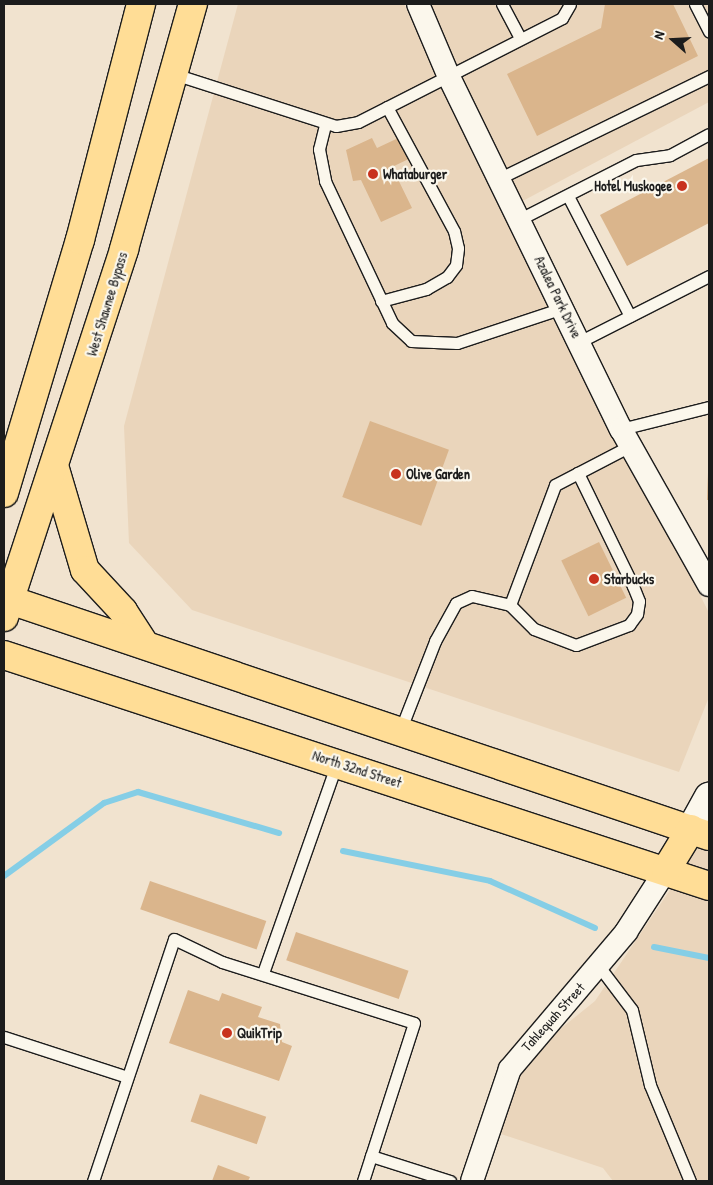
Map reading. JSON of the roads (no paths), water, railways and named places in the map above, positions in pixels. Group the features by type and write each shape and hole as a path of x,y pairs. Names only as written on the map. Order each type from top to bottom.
{"highway":[{"path":"4,493 11,454 80,240 141,4"},
{"name":"West Shawnee Bypass","path":"6,606 54,469 174,74 193,4"},
{"path":"54,469 85,570 123,610 145,645"},
{"path":"6,606 145,645 700,832 666,870"},
{"name":"North 32nd Street","path":"4,654 666,870 709,886"}],"street":[{"name":"Azalea Park Drive","path":"418,4 449,77 580,342 625,438 709,585"},
{"path":"700,832 709,797"},
{"name":"Tahlequah Street","path":"472,1181 510,1069 626,932 666,870"}],"lane":[{"path":"502,4 520,38"},
{"path":"174,74 325,124 358,122 562,18 570,4"},
{"path":"695,4 709,32"},
{"path":"500,178 709,76"},
{"path":"381,301 426,289 447,277 456,265 458,248 454,231 388,107"},
{"path":"325,124 319,149 325,181 392,323 411,340 432,344 505,330 563,308"},
{"path":"520,219 636,160 670,155 709,134"},
{"path":"568,196 630,316"},
{"path":"580,342 709,276"},
{"path":"510,606 555,485 578,473 625,438 709,407"},
{"path":"400,731 435,641 456,602 472,596 510,606 534,629 576,645 629,625 639,601 578,473"},
{"path":"263,974 337,762"},
{"path":"93,1181 174,940 222,962 414,1023 363,1181"},
{"path":"598,965 632,1010 650,1085 690,1181"},
{"path":"4,1037 127,1078"},
{"path":"371,1156 450,1181"}],"waterway":[{"path":"4,876 104,803 138,792 279,833"},
{"path":"343,851 490,881 595,928"},
{"path":"654,947 709,958"}],"place":[{"name":"Whataburger","path":"373,174"},
{"name":"Hotel Muskogee","path":"682,186"},
{"name":"Olive Garden","path":"396,474"},
{"name":"Starbucks","path":"594,579"},
{"name":"QuikTrip","path":"227,1033"}]}
